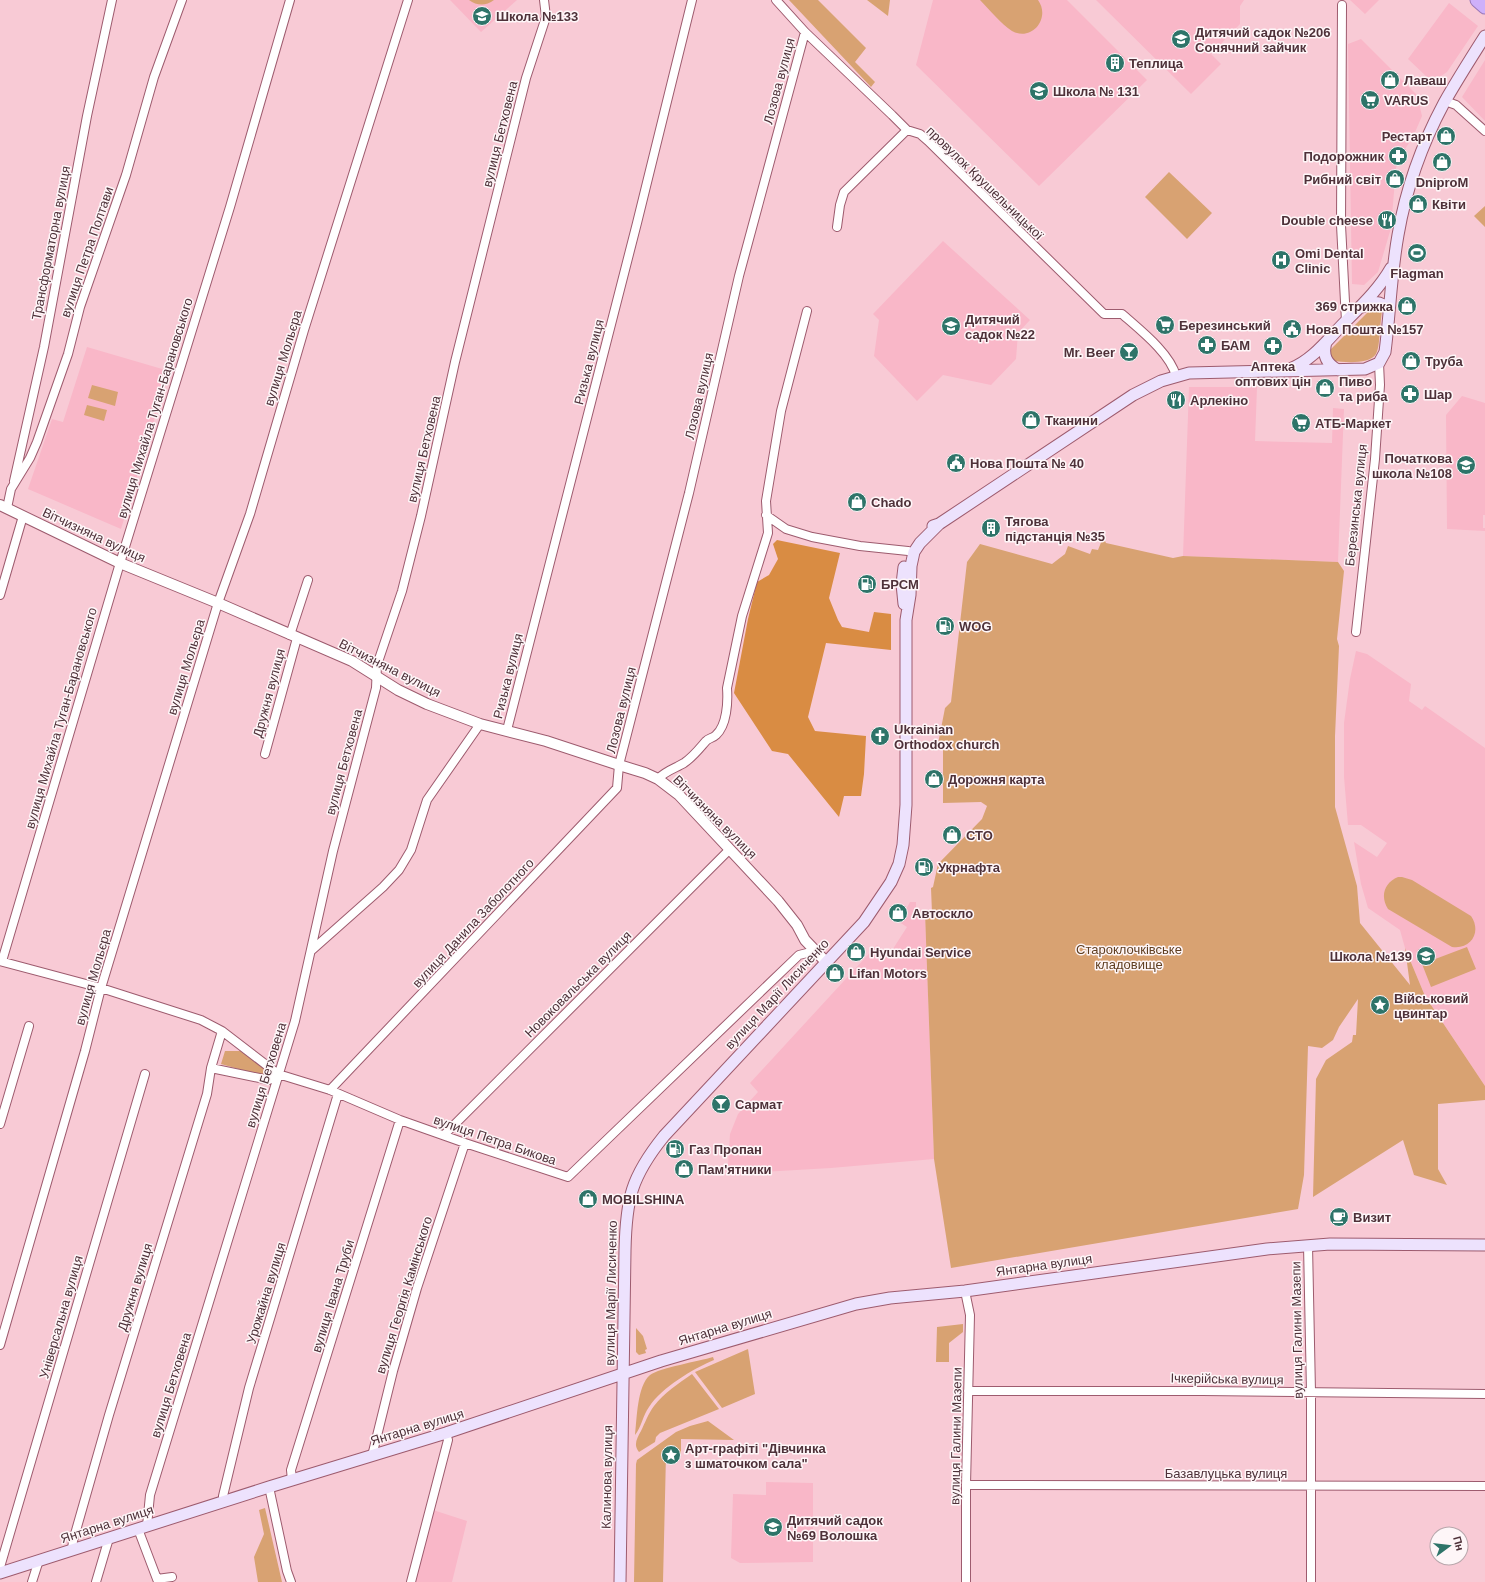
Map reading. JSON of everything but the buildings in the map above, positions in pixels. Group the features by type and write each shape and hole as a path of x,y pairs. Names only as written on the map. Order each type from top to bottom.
{"highway":[{"path":"1477,0 1485,7"}],"main road":[{"name":"Березинська вулиця","path":"1379,363 1385,352 1393,264 1398,233 1410,186 1426,142 1445,101 1485,36"},
{"name":"Березинська вулиця","path":"1362,307 1381,283 1393,264"},
{"path":"1362,307 1375,302 1383,304 1389,310"},
{"name":"вулиця Марії Лисиченко","path":"1286,371 1306,360 1362,307"},
{"path":"1326,342 1324,353 1325,358 1338,370"},
{"name":"вулиця Марії Лисиченко","path":"906,616 910,595 911,566 914,552 920,542 939,524 1132,395 1161,381 1176,376 1201,372 1365,369 1379,363"},
{"name":"вулиця Марії Лисиченко","path":"623,1373 625,1230 628,1204 636,1178 648,1156 664,1136 864,922 891,882 899,864 903,845 906,805 906,616 902,584 908,551 912,544 927,528 939,524"},
{"name":"Янтарна вулиця","path":"0,1573 223,1501 446,1433 623,1373 856,1304 890,1298 965,1291 1204,1257 1308,1245 1485,1245"},
{"name":"Калинова вулиця","path":"620,1582 623,1373"}],"street":[{"name":"Трансформаторна вулиця","path":"11,489 44,347 87,116 112,0"},
{"name":"вулиця Петра Полтави","path":"3,506 11,489 30,458 43,425 68,354 80,307 126,175 154,77 182,0"},
{"name":"вулиця Михайла Туган-Барановського","path":"1,961 120,562 230,207 290,0"},
{"name":"вулиця Мольєра","path":"0,1345 83,1058 101,988 218,603 250,514 304,330 408,0"},
{"name":"вулиця Бетховена","path":"143,1527 150,1495 295,1021 334,851 376,688 377,665 402,591 421,516 455,362 526,78 546,17 544,0"},
{"name":"Ризька вулиця","path":"507,730 637,223 692,0"},
{"name":"провулок Крушельницької","path":"776,0 805,32 907,130 920,134 928,141 1104,314 1122,314 1164,354 1173,365 1176,376"},
{"path":"1342,5 1341,225 1346,321"},
{"name":"Лозова вулиця","path":"619,765 690,485 739,276 805,32"},
{"path":"1445,101 1456,104 1485,131"},
{"path":"837,227 840,205 844,192 907,130"},
{"path":"658,779 662,775 686,762 708,739 716,736 721,728 728,697 727,688 742,616 768,533 769,517 766,501 781,412 807,311"},
{"name":"Березинська вулиця","path":"1356,632 1375,459 1380,385 1379,363"},
{"name":"Вітчизняна вулиця","path":"3,506 120,562 352,661 398,690 427,704 480,724 546,741 645,773 658,779 679,795 778,901 815,952 826,962"},
{"path":"0,595 23,516"},
{"path":"769,517 786,529 812,537 860,546 908,551"},
{"name":"Дружня вулиця","path":"265,754 308,580"},
{"path":"312,950 383,887 399,870 411,850 427,800 480,724"},
{"name":"вулиця Данила Заболотного","path":"330,1090 617,788 619,765"},
{"name":"Новоковальська вулиця","path":"444,1135 729,850"},
{"name":"вулиця Петра Бикова","path":"278,1074 330,1090 400,1120 568,1177 799,955 815,952"},
{"path":"1,961 101,988 201,1020 222,1030 278,1074 268,1080 211,1068"},
{"path":"0,1124 29,1026"},
{"name":"Дружня вулиця","path":"72,1550 73,1541 107,1422 207,1094 211,1068 222,1030"},
{"name":"Універсальна вулиця","path":"0,1567 145,1074"},
{"name":"Урожайна вулиця","path":"223,1501 249,1388 338,1094"},
{"name":"вулиця Івана Труби","path":"292,1480 291,1470 400,1120"},
{"name":"вулиця Георгія Камінського","path":"372,1456 393,1371 465,1143"},
{"name":"вулиця Галини Мазепи","path":"1308,1245 1311,1392 1311,1582"},
{"name":"вулиця Галини Мазепи","path":"965,1291 970,1311 966,1485 966,1582"},
{"name":"Ічкерійська вулиця","path":"968,1391 1202,1390 1485,1394"},
{"path":"411,1582 448,1440 446,1433"},
{"name":"Базавлуцька вулиця","path":"966,1485 1485,1486"},
{"path":"269,1487 287,1571 291,1582"},
{"path":"143,1527 157,1580 172,1578"},
{"path":"96,1582 109,1538"},
{"path":"32,1582 39,1560"}],"shaded area":[{"name":"Школа №133","path":"450,0 517,0 481,32"},
{"name":"Школа № 131","path":"933,0 1067,0 1147,80 1039,186 916,65"},
{"name":"Дитячий садок №206 Сонячний зайчик","path":"1096,0 1244,0 1240,6 1240,24 1211,54 1221,64 1191,94"},
{"path":"1350,0 1379,0 1365,14"},
{"path":"1449,3 1478,26 1447,72 1441,76 1427,77 1408,59"},
{"path":"1361,39 1417,95 1422,116 1413,137 1399,158 1396,168 1391,228 1378,272 1364,285 1352,284 1348,44"},
{"path":"1485,60 1485,121 1462,97"},
{"name":"Дитячий садок №22","path":"943,241 1030,320 1018,333 1016,359 991,385 943,375 917,401 874,356 879,320 873,314"},
{"path":"87,347 169,371 121,529 28,489 52,419 63,422"},
{"path":"1189,387 1257,387 1255,441 1332,443 1333,408 1344,409 1338,562 1183,556"},
{"name":"Початкова школа №108","path":"1462,396 1485,403 1485,515 1483,515 1483,528 1485,528 1485,531 1447,529 1446,415"},
{"path":"777,540 840,553 829,598 842,627 869,632 874,612 891,614 891,650 826,643 808,717 815,731 866,736 861,796 844,796 839,817 788,754 772,751 734,693 748,619 757,582 769,575 778,559 773,544"},
{"path":"1356,651 1367,654 1411,684 1409,701 1422,710 1425,706 1485,748 1485,1086 1425,996 1405,948 1400,930 1368,908 1361,884 1354,842 1377,857 1387,843 1361,825 1348,825 1344,777 1344,723 1350,679"},
{"path":"910,902 916,902 916,912 925,913 934,1159 831,1168 729,1174 728,1165 730,1134 738,1114 758,1092 750,1083 877,945 889,955 907,927 899,922"},
{"name":"Дитячий садок №69 Волошка","path":"766,1482 813,1483 813,1562 740,1563 731,1558 733,1494 766,1495"},
{"path":"433,1510 467,1521 452,1582 415,1582"}],"green space":[{"path":"469,0 494,0 482,4"},
{"path":"789,0 818,0 866,48 855,62 875,82 871,87"},
{"path":"867,0 890,0 888,16"},
{"path":"980,0 1038,0 1042,14 1041,21 1032,31 1019,34 1012,31"},
{"path":"1169,172 1212,213 1187,239 1145,197"},
{"path":"1485,206 1485,227 1474,216"},
{"path":"1377,307 1382,310 1380,329 1348,332 1371,309"},
{"path":"1380,332 1378,349 1373,358 1356,362 1333,361 1329,352 1345,335"},
{"path":"92,385 118,392 115,406 88,398"},
{"path":"87,405 107,410 104,421 84,415"},
{"name":"Староклочківське кладовище","path":"1102,540 1106,543 1173,558 1183,556 1338,562 1344,571 1337,639 1339,646 1335,736 1335,807 1357,886 1360,923 1410,985 1405,948 1425,996 1485,1086 1485,1100 1438,1104 1438,1169 1447,1185 1414,1175 1403,1140 1313,1197 1316,1079 1326,1060 1352,1042 1353,1035 1356,1035 1358,999 1339,1027 1333,1040 1322,1048 1308,1046 1304,1175 1298,1209 951,1268 934,1159 925,913 932,913 931,888 933,887 938,864 982,819 987,806 981,802 943,803 943,745 938,744 945,708 951,702 967,562 980,544 1052,564 1065,554 1068,546 1090,554 1092,549 1098,550"},
{"path":"1398,877 1412,880 1471,916 1475,928 1473,939 1465,946 1452,947 1388,909 1384,899 1385,890 1389,883"},
{"path":"1467,947 1476,969 1431,987 1422,964"},
{"path":"225,1051 241,1051 269,1072 268,1076 266,1077 221,1064"},
{"path":"963,1324 963,1332 949,1343 949,1362 936,1362 937,1327"},
{"path":"636,1328 643,1336 647,1349 645,1350 646,1353 639,1355 636,1352"},
{"path":"748,1349 755,1394 722,1408 695,1372"},
{"path":"713,1357 714,1360 678,1379 662,1392 647,1410 635,1435 637,1412 642,1387 650,1375 670,1367"},
{"path":"692,1374 719,1409 660,1433 656,1437 655,1442 639,1452 636,1447 637,1439 652,1409 667,1393"},
{"path":"708,1421 734,1440 681,1439 681,1455 666,1455 663,1582 634,1582 637,1460 676,1432"},
{"path":"265,1508 282,1582 258,1582 254,1557 264,1534 259,1510"}],"place":[{"name":"Школа №133","path":"482,16"},
{"name":"Дитячий садок №206 Сонячний зайчик","path":"1181,39"},
{"name":"Теплица","path":"1115,63"},
{"name":"Лаваш","path":"1390,80"},
{"name":"Школа № 131","path":"1039,91"},
{"name":"VARUS","path":"1370,100"},
{"name":"Рестарт","path":"1446,136"},
{"name":"Подорожник","path":"1398,156"},
{"name":"DniproM","path":"1442,162"},
{"name":"Рибний світ","path":"1395,179"},
{"name":"Квіти","path":"1418,204"},
{"name":"Double cheese","path":"1387,220"},
{"name":"Flagman","path":"1417,253"},
{"name":"Omi Dental Clinic","path":"1281,260"},
{"name":"369 стрижка","path":"1407,306"},
{"name":"Березинський","path":"1165,325"},
{"name":"Дитячий садок №22","path":"951,326"},
{"name":"Нова Пошта №157","path":"1292,329"},
{"name":"БАМ","path":"1207,345"},
{"name":"Аптека оптових цін","path":"1273,346"},
{"name":"Mr. Beer","path":"1129,352"},
{"name":"Труба","path":"1411,361"},
{"name":"Пиво та риба","path":"1325,388"},
{"name":"Шар","path":"1410,394"},
{"name":"Арлекіно","path":"1176,400"},
{"name":"Тканини","path":"1031,420"},
{"name":"АТБ-Маркет","path":"1301,423"},
{"name":"Нова Пошта № 40","path":"956,463"},
{"name":"Початкова школа №108","path":"1466,465"},
{"name":"Chado","path":"857,502"},
{"name":"Тягова пiдстанцiя №35","path":"991,528"},
{"name":"БРСМ","path":"867,584"},
{"name":"WOG","path":"945,626"},
{"name":"Ukrainian Orthodox church","path":"880,736"},
{"name":"Дорожня карта","path":"934,779"},
{"name":"СТО","path":"952,835"},
{"name":"Укрнафта","path":"924,867"},
{"name":"Автоскло","path":"898,913"},
{"name":"Hyundai Service","path":"856,952"},
{"name":"Школа №139","path":"1426,956"},
{"name":"Lifan Motors","path":"835,973"},
{"name":"Військовий цвинтар","path":"1380,1005"},
{"name":"Сармат","path":"721,1104"},
{"name":"Газ Пропан","path":"675,1149"},
{"name":"Пам'ятники","path":"684,1169"},
{"name":"MOBILSHINA","path":"588,1199"},
{"name":"Визит","path":"1339,1217"},
{"name":"Арт-графіті \"Дівчинка з шматочком сала\"","path":"671,1455"},
{"name":"Дитячий садок №69 Волошка","path":"773,1527"}]}
